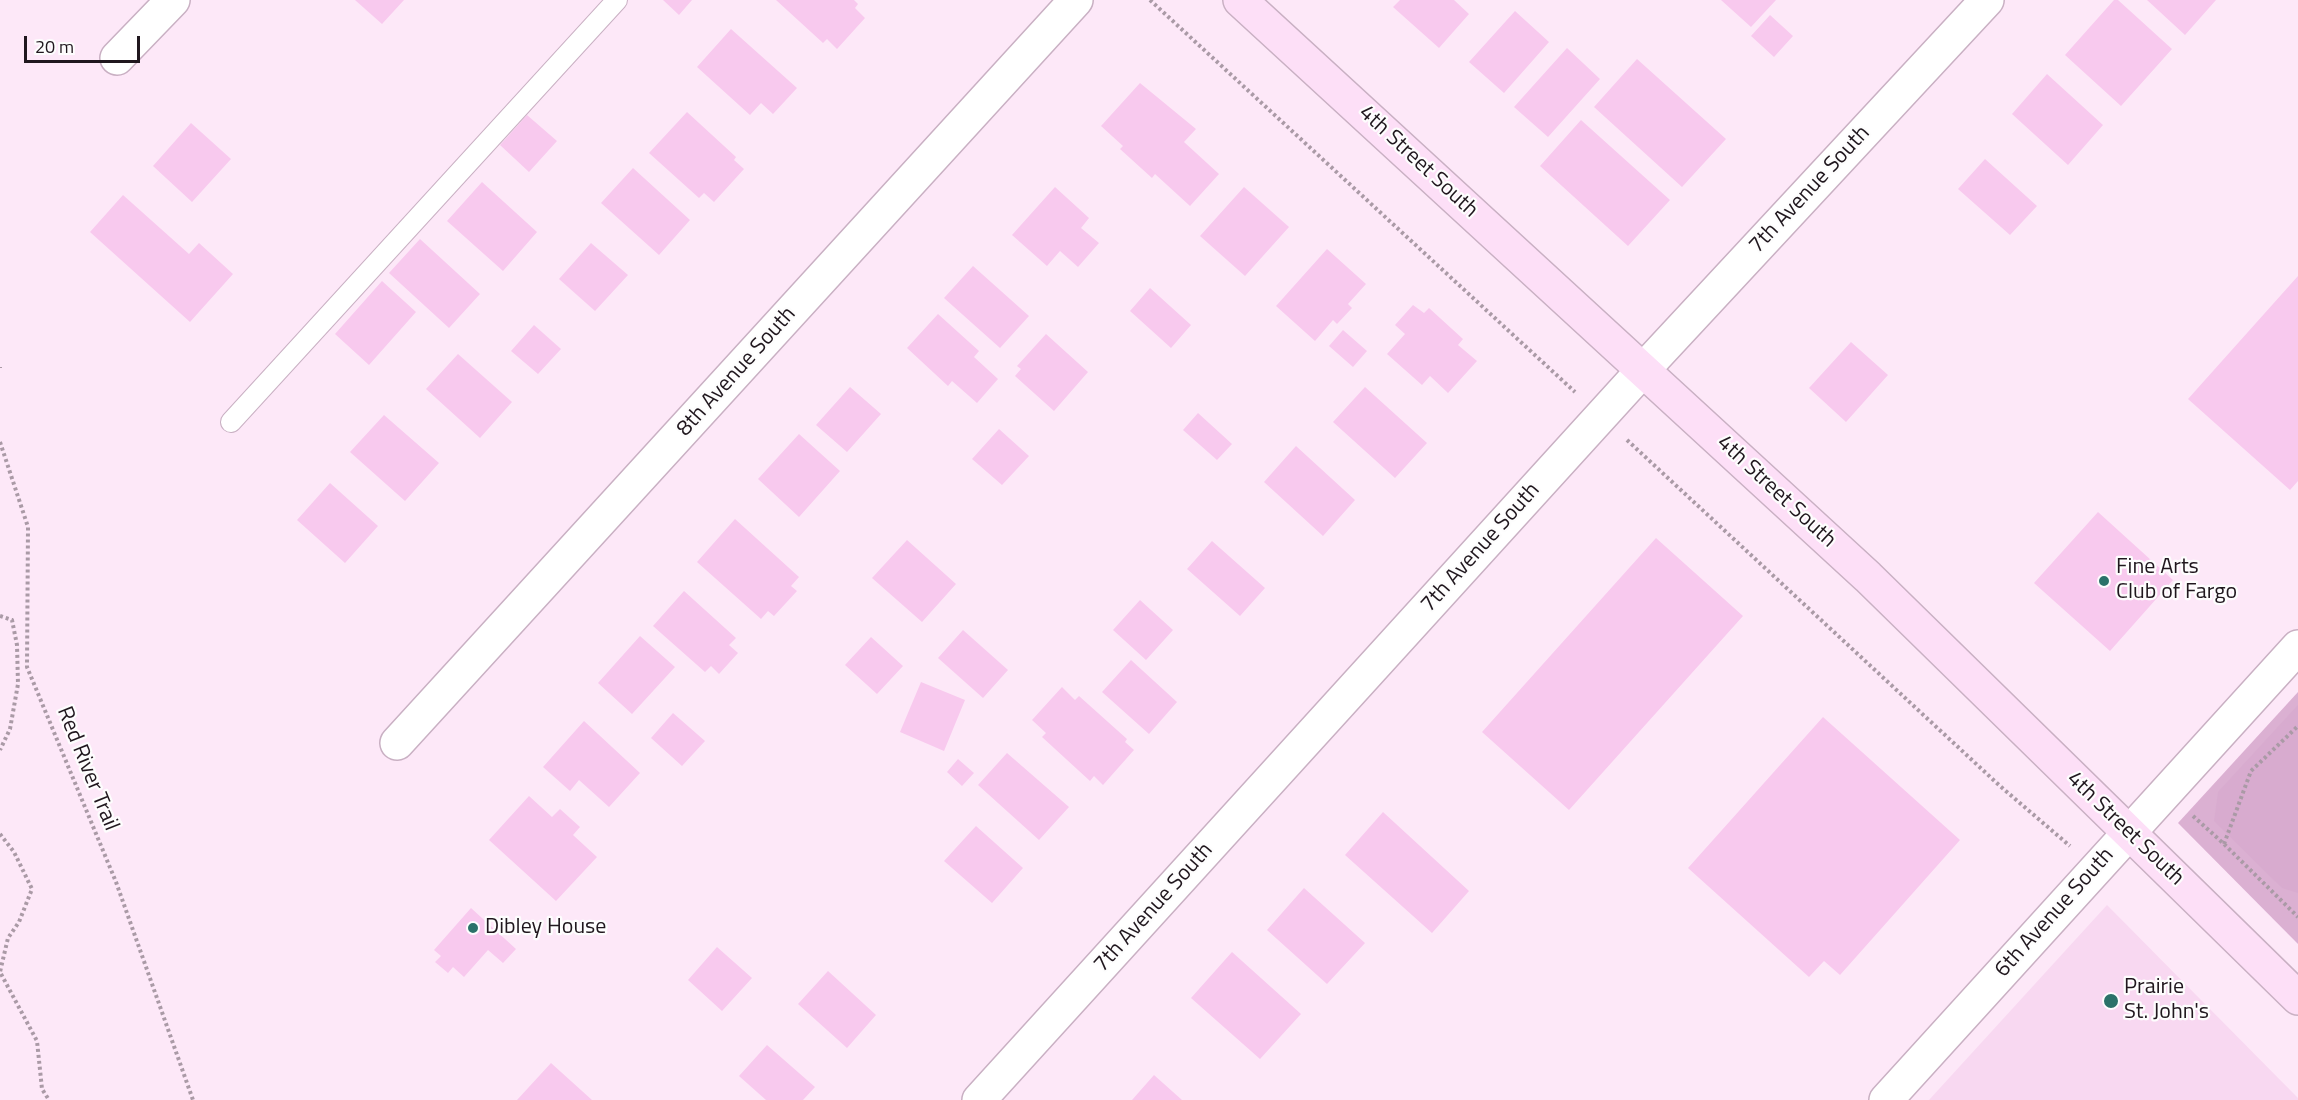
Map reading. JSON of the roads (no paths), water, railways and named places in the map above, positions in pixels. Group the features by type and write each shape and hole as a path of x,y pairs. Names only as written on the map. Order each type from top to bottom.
{"street":[{"path":"117,58 173,0"},
{"name":"8th Avenue South","path":"397,743 1076,0"},
{"name":"4th Street South","path":"1239,0 1868,577 2298,998"},
{"name":"7th Avenue South","path":"979,1100 1643,370 1988,0"},
{"name":"6th Avenue South","path":"1886,1100 2298,647"}],"lane":[{"path":"231,422 617,0"}],"place":[{"name":"Fine Arts Club of Fargo","path":"2104,581"},
{"name":"Dibley House","path":"473,928"},
{"name":"Prairie St. John's","path":"2111,1001"}]}
